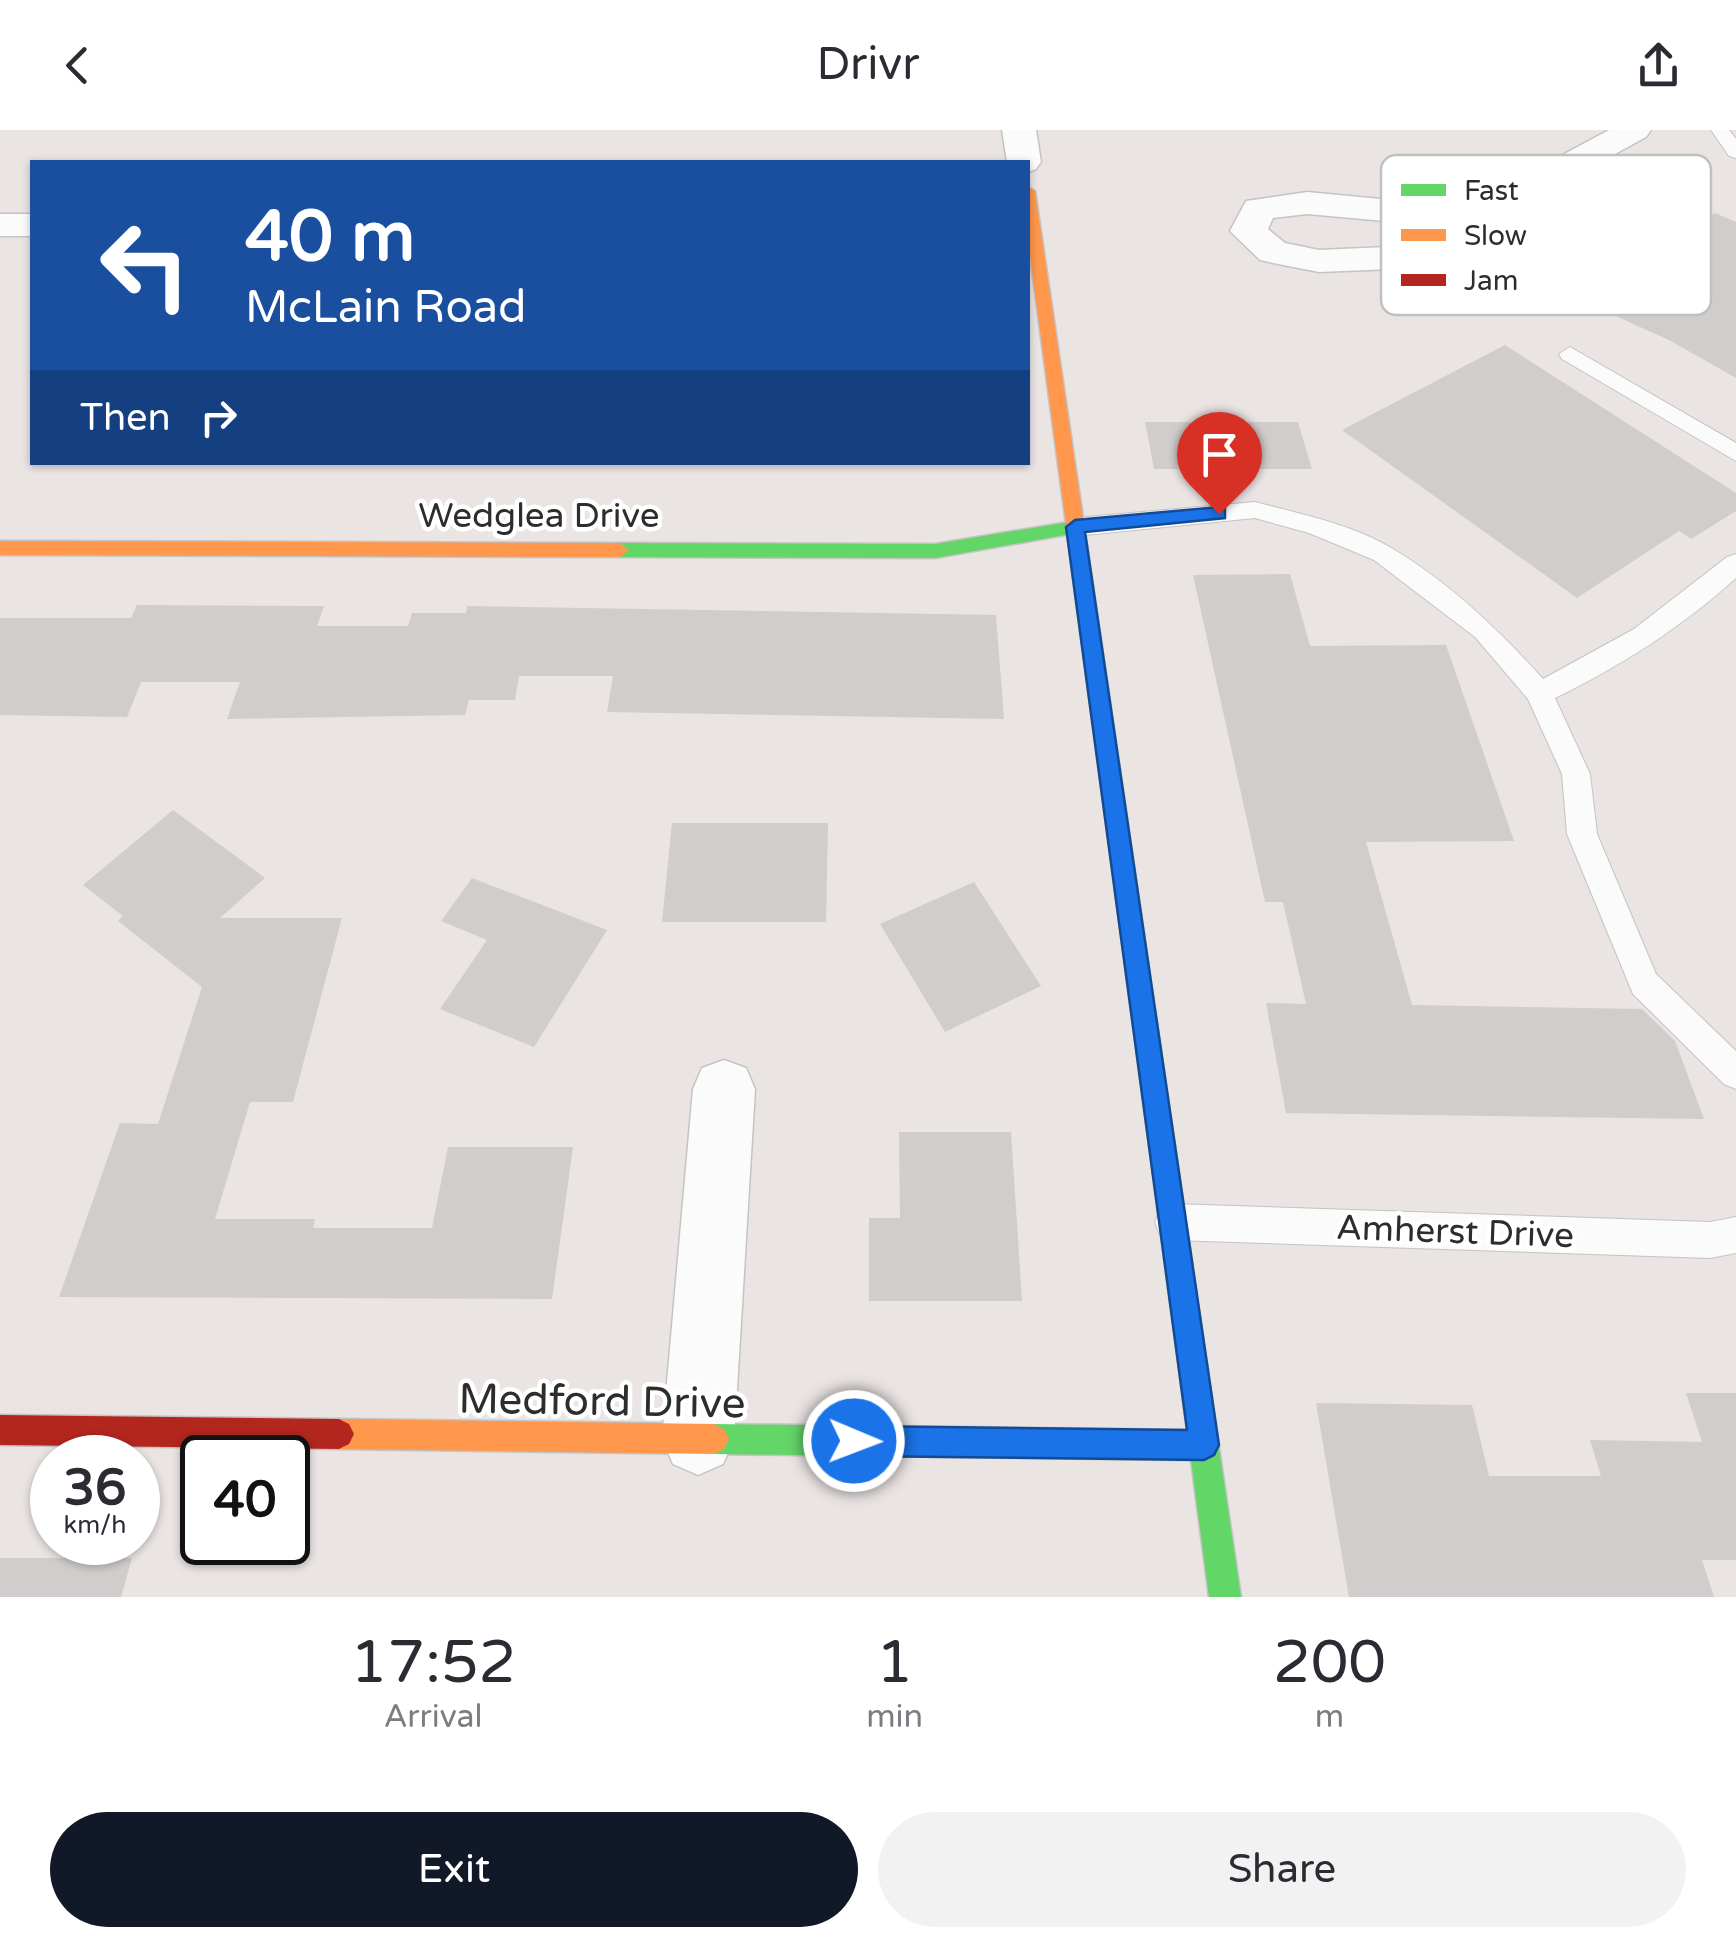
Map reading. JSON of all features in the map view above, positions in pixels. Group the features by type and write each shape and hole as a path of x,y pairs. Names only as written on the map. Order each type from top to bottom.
{"street":[{"path":"1019,130 1024,160"},
{"path":"1588,155 1634,130"},
{"path":"1381,210 1307,204 1260,209 1248,231 1273,252 1319,261 1381,258"},
{"path":"0,225 30,225"},
{"path":"1030,226 1225,1597"},
{"name":"Wedglea Drive","path":"0,548 935,551 1075,527"},
{"path":"698,1439 724,1089"},
{"name":"Medford Drive","path":"0,1430 1204,1445"}],"lane":[{"path":"1720,130 1736,152"},
{"path":"1570,354 1736,453"},
{"path":"1075,527 1254,510 1316,527 1382,554 1484,630 1539,693 1576,774 1582,834 1644,984 1736,1073"},
{"path":"1539,693 1592,669 1709,590 1736,563"},
{"name":"Amherst Drive","path":"1173,1222 1710,1240 1736,1235"}],"building":[{"path":"1715,213 1736,222 1736,378 1669,340 1613,315 1711,315 1711,216"},
{"path":"1505,345 1736,493 1736,511 1691,539 1679,531 1577,598 1342,430"},
{"path":"1145,422 1298,422 1312,469 1154,469"},
{"path":"1290,574 1310,646 1446,645 1514,841 1366,842 1412,1005 1642,1009 1675,1041 1704,1119 1286,1113 1266,1003 1306,1004 1283,902 1265,902 1193,575"},
{"path":"137,605 324,606 317,626 408,626 412,613 466,613 467,606 996,615 1004,719 607,712 613,676 519,676 515,700 469,700 465,715 227,719 240,682 141,682 127,717 0,715 0,618 131,618"},
{"path":"173,810 265,878 220,918 342,918 293,1102 250,1102 215,1219 315,1219 313,1228 432,1228 448,1147 573,1147 552,1299 59,1297 120,1123 158,1124 202,987 118,921 123,916 83,885"},
{"path":"672,823 828,823 826,922 662,922"},
{"path":"472,878 607,930 534,1047 440,1009 487,940 441,921"},
{"path":"974,882 1041,986 945,1032 880,924"},
{"path":"899,1132 1011,1132 1022,1301 869,1301 869,1218 900,1218"},
{"path":"1686,1393 1736,1393 1736,1560 1702,1560 1714,1597 1349,1597 1316,1403 1472,1405 1489,1476 1601,1476 1590,1440 1702,1442"},
{"path":"0,1558 30,1558 30,1565 130,1565 121,1597 0,1597"}],"traffic: fast":[{"path":"620,550 935,551 1075,527"},
{"path":"1192,1360 1225,1597"},
{"path":"714,1439 1204,1445"}],"traffic: slow":[{"path":"1030,205 1098,688"},
{"path":"0,548 620,550"},
{"path":"339,1434 714,1439"}],"traffic: jam":[{"path":"1098,688 1192,1360"},
{"path":"0,1430 339,1434"}],"route":[{"path":"854,1441 1204,1445 1075,527 1219,514"}]}
